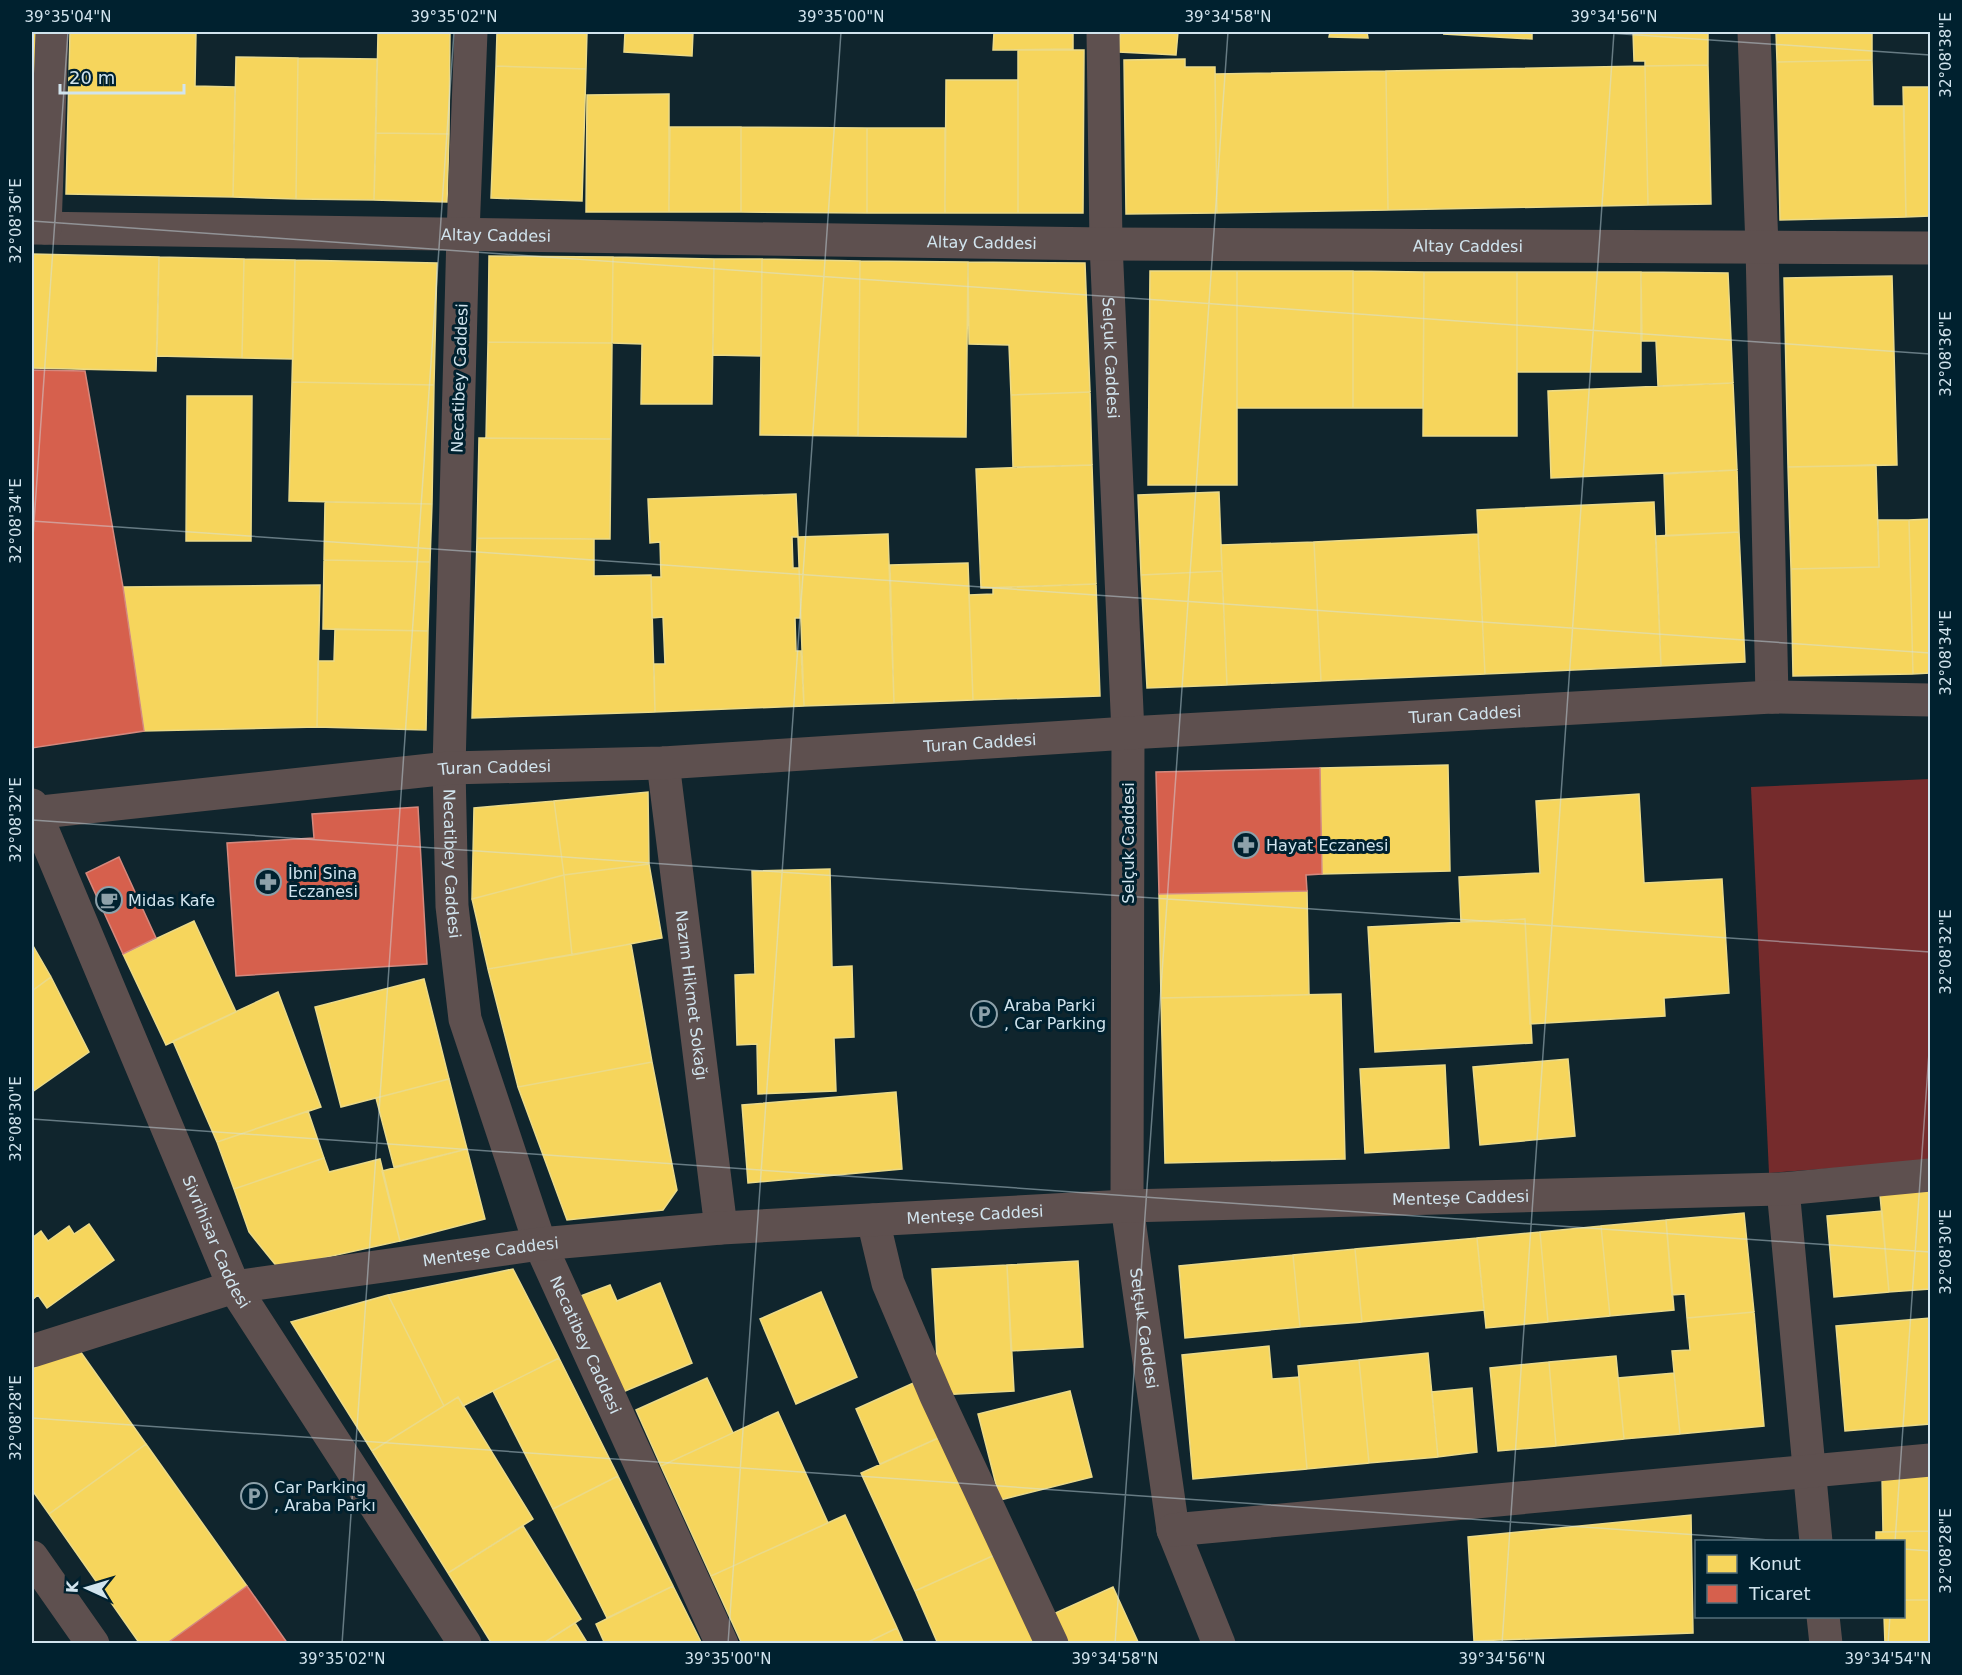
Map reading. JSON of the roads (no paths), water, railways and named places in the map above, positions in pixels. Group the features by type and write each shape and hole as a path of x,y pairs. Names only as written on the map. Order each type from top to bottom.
{"street":[{"path":"38,228 52,32"},
{"name":"Necatibey Caddesi","path":"471,32 463,233 449,768 452,906 465,1019 540,1244 722,1644"},
{"name":"Selçuk Caddesi","path":"1103,32 1106,244 1128,733 1127,1206 1173,1530 1219,1644"},
{"path":"1754,32 1772,697"},
{"name":"Altay Caddesi","path":"38,228 1106,244 1930,248"},
{"name":"Turan Caddesi","path":"32,810 449,768 663,763 1128,733 1772,697 1930,700"},
{"name":"Nazım Hikmet Sokağı","path":"663,763 721,1228"},
{"name":"Sivrihisar Caddesi","path":"32,810 234,1287 465,1644"},
{"name":"Menteşe Caddesi","path":"32,1351 234,1287 540,1244 721,1228 1127,1206 1783,1189 1930,1175"},
{"path":"1783,1189 1816,1540"},
{"path":"873,1220 888,1282 927,1375 1052,1644"},
{"path":"1173,1530 1930,1460"},
{"path":"32,1557 93,1644"},
{"path":"1823,1618 1826,1644"}],"place":[{"name":"Hayat Eczanesi","path":"1246,845"},
{"name":"İbni Sina Eczanesi","path":"268,882"},
{"name":"Midas Kafe","path":"109,900"},
{"name":"Araba Parki , Car Parking","path":"984,1014"},
{"name":"Car Parking , Araba Parkı","path":"254,1496"}]}
